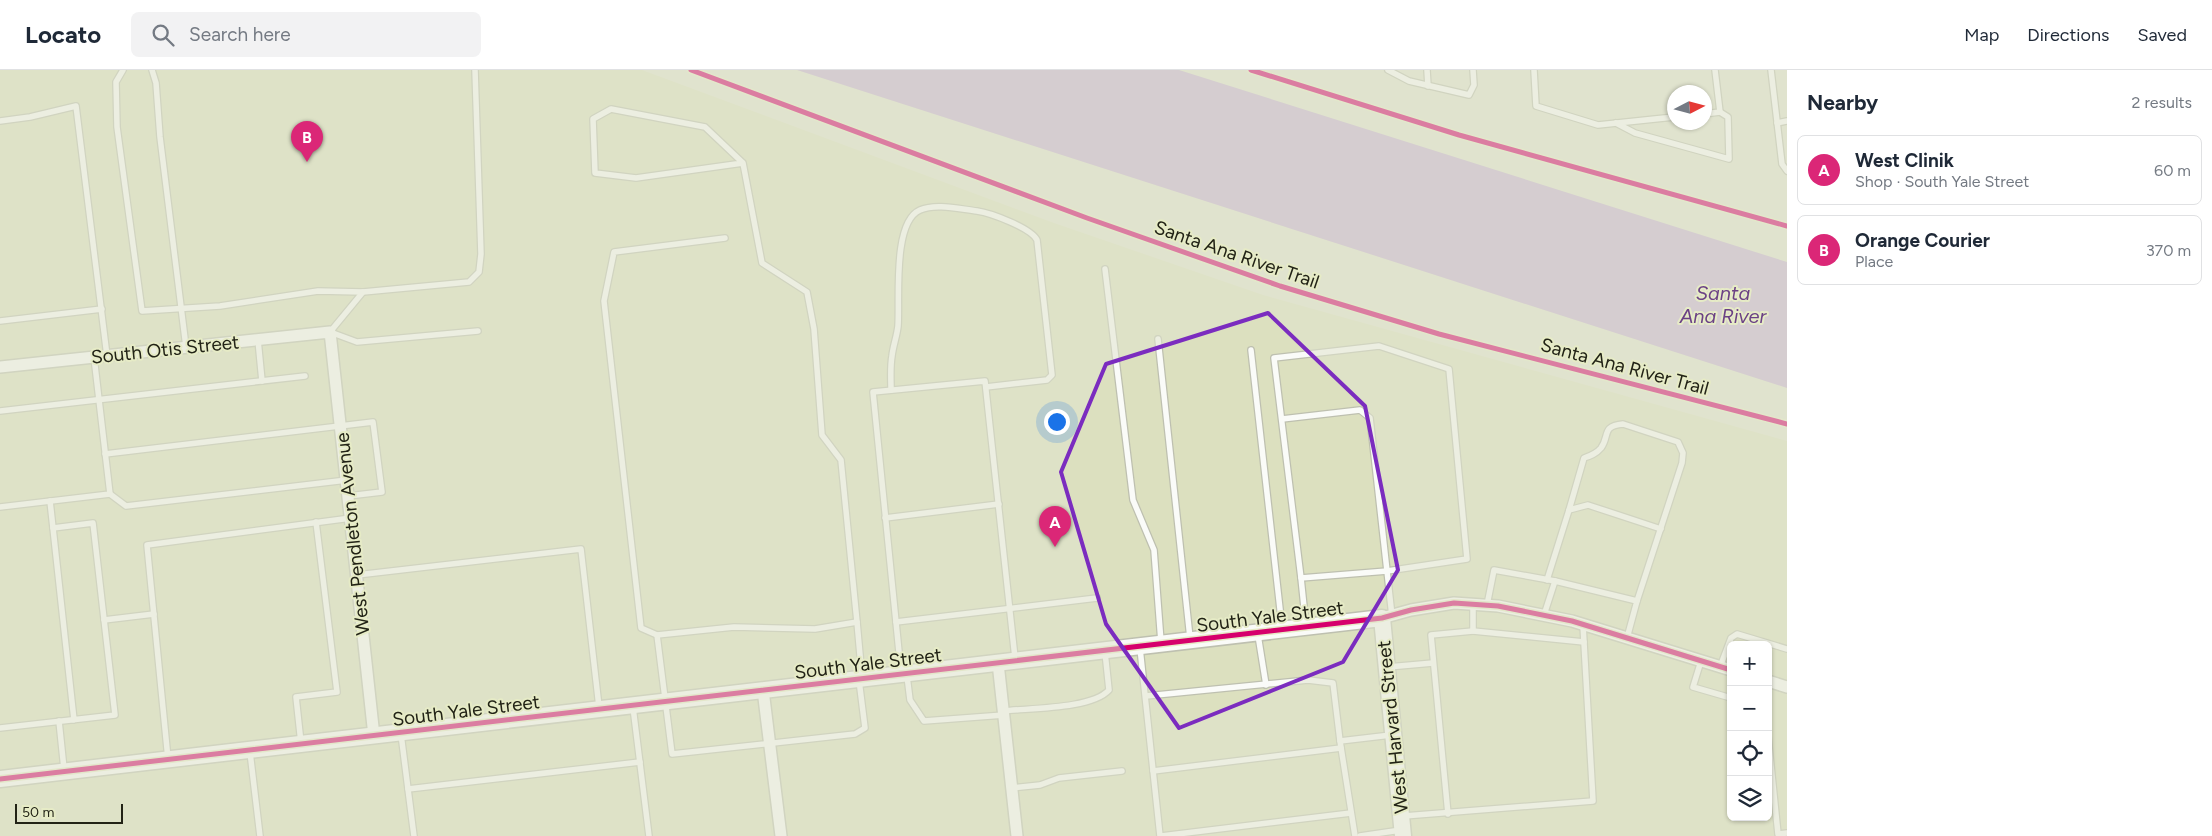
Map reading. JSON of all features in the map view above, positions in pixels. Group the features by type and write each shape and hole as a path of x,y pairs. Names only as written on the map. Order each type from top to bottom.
{"street":[{"name":"South Otis Street","path":"0,367 330,332"},
{"name":"West Pendleton Avenue","path":"330,332 374,736"},
{"name":"South Yale Street","path":"0,779 1282,630 1387,617 1411,610 1454,603 1487,605 1544,615 1726,668"},
{"name":"West Harvard Street","path":"1387,617 1386,667 1402,827"},
{"path":"998,663 1018,836"},
{"path":"1772,683 1787,687"},
{"path":"763,690 781,836"}],"lane":[{"path":"123,70 116,82 117,127 142,311 181,309 284,298 318,291 363,292 469,282 479,272 481,254 475,70"},
{"path":"152,70 156,82 160,137 186,347"},
{"path":"1388,70 1410,81 1469,95 1474,85 1473,70"},
{"path":"1427,70 1428,86"},
{"path":"1534,70 1536,106 1598,125 1667,117"},
{"path":"1715,70 1720,112"},
{"path":"1771,70 1782,164 1787,171"},
{"path":"0,121 30,117 76,106 108,356"},
{"path":"657,635 672,754 855,734 865,728 860,679 858,622 841,460 822,435 814,329 807,292 762,263 743,163 705,127 610,109 593,119 595,172 636,178 743,163"},
{"path":"1616,123 1635,134 1729,159 1728,117 1720,112 1712,113"},
{"path":"1777,122 1787,121"},
{"path":"891,390 892,357 898,326 897,287 902,239 911,216 920,210 939,207 982,212 1031,232 1037,240 1052,375 1047,380 986,387"},
{"path":"725,238 614,252 604,301 641,628 657,635 734,627 816,629 858,622"},
{"path":"1105,270 1132,500 1154,550 1161,644"},
{"path":"363,292 330,332 357,342 478,331"},
{"path":"0,321 102,309"},
{"path":"1158,339 1190,640"},
{"path":"258,340 262,381"},
{"path":"1301,578 1387,571 1467,559 1449,369 1380,346 1274,358 1306,627"},
{"path":"1251,350 1282,630"},
{"path":"94,357 110,494"},
{"path":"0,410 305,376"},
{"path":"1016,661 985,381 873,392 896,622 904,674 910,700 924,721 1086,702 1104,696 1109,690 1105,650"},
{"path":"1282,419 1360,410 1370,418 1387,571 1387,617"},
{"path":"105,454 373,422 382,492 348,496"},
{"path":"1547,580 1584,458 1602,447 1606,432 1615,424 1622,424 1678,442 1683,453 1682,463 1637,601 1627,638"},
{"path":"0,507 110,494 126,506 347,480"},
{"path":"50,501 74,720"},
{"path":"886,518 999,504"},
{"path":"1569,510 1588,505 1661,529"},
{"path":"168,760 147,545 351,518"},
{"path":"302,744 296,697 337,692 316,522"},
{"path":"0,728 115,715 93,523 53,528"},
{"path":"357,575 581,549 599,709"},
{"path":"1487,605 1494,570 1555,581 1637,601"},
{"path":"1544,615 1555,581"},
{"path":"896,622 1096,598"},
{"path":"1473,604 1473,632"},
{"path":"104,620 154,614"},
{"path":"1360,836 1448,814 1593,801 1583,625"},
{"path":"1258,632 1266,685"},
{"path":"1448,814 1431,635 1473,632 1584,642"},
{"path":"1726,668 1731,638 1737,634 1787,649"},
{"path":"1140,646 1160,836 1351,813"},
{"path":"1701,661 1693,687 1727,697"},
{"path":"1386,667 1433,663"},
{"path":"1146,696 1308,680 1333,683 1355,836"},
{"path":"633,705 649,836"},
{"path":"59,721 64,772"},
{"path":"401,733 414,836"},
{"path":"1340,741 1393,734"},
{"path":"1153,770 1341,748"},
{"path":"249,750 260,836"},
{"path":"408,789 640,762"},
{"path":"1012,788 1040,785 1059,778 1122,771"},
{"path":"1772,775 1778,834 1787,833"}],"highlighted area":[{"path":"1268,313 1365,406 1398,570 1343,662 1179,728 1106,624 1061,472 1106,364"}],"shaded area":[{"path":"0,70 642,70 1054,223 1263,295 1787,441 1787,836 0,836"}],"water":[{"name":"Santa Ana River","path":"797,70 1179,70 1787,262 1787,388"}],"cycle path":[{"name":"Santa Ana River Trail","path":"691,70 1087,218 1280,286 1439,334 1787,424"},
{"path":"1251,70 1459,135 1787,226"},
{"path":"0,779 1382,618 1411,610 1454,603 1498,606 1572,621 1727,669"}],"place":[{"name":"Orange Courier","path":"307,162"},
{"name":"West Clinik","path":"1055,547"}]}
